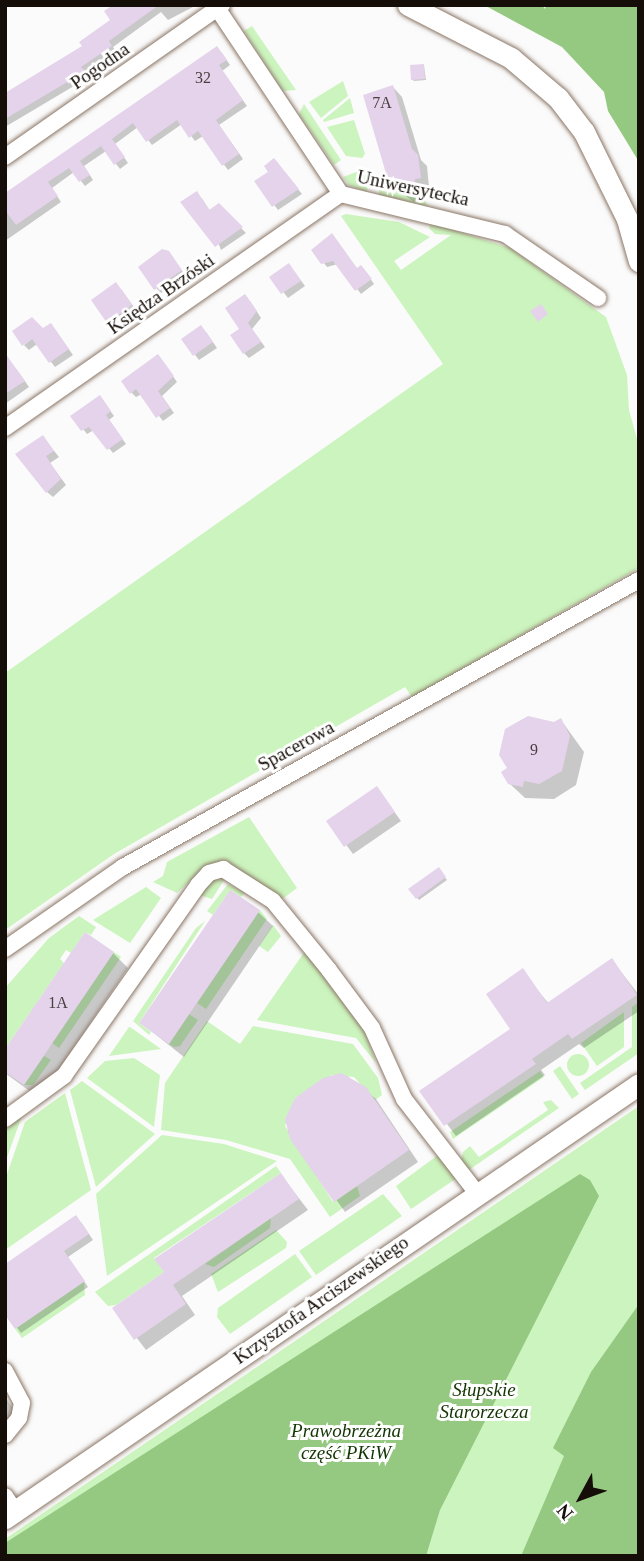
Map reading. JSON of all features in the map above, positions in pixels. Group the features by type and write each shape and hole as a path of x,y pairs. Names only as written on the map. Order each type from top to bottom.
{"street":[{"path":"408,5 511,58 558,98 584,132 621,207 639,261"},
{"name":"Pogodna","path":"5,157 218,7"},
{"name":"Uniwersytecka","path":"218,7 341,194 496,230 541,255 598,298"},
{"name":"Księdza Brzóski","path":"5,428 341,194"},
{"name":"Spacerowa","path":"5,949 123,867 639,580"},
{"path":"615,593 639,597"},
{"path":"5,1119 64,1076 198,884 209,873 223,869 273,901 329,970 372,1028 404,1099 477,1193"},
{"name":"Krzysztofa Arciszewskiego","path":"9,1508 639,1084"},
{"path":"5,1371 22,1403 19,1418 5,1434"}],"green space":[{"path":"484,5 542,5 545,9 546,5 639,5 639,162 608,111 604,92 562,47"},
{"path":"252,26 296,90 283,91 244,31"},
{"path":"343,81 348,96 321,118 309,102"},
{"path":"350,98 354,113 324,122 323,120"},
{"path":"304,104 341,160 334,165 299,114"},
{"path":"354,120 365,154 362,158 346,156 327,127"},
{"path":"359,171 369,178 367,192 349,185 343,177"},
{"path":"387,176 406,193 417,187 428,206 379,195 379,177"},
{"path":"346,214 399,222 430,237 394,261 401,270 451,235 435,234 429,228 431,223 510,248 606,317 627,375 629,410 639,446 639,568 412,697 405,687 114,854 5,930 5,673 443,364 341,216"},
{"path":"249,817 297,888 285,897 279,900 229,865 202,870 177,893 153,882 163,876 167,862"},
{"path":"216,877 226,877 212,899 199,895"},
{"path":"228,884 245,893 241,897 230,890 213,915 207,911"},
{"path":"146,887 161,898 130,943 93,920"},
{"path":"260,910 267,919 206,1009 197,1003"},
{"path":"79,916 96,927 91,935 85,932 71,953 66,950 60,959 64,963 5,1049 5,988 49,938"},
{"path":"205,921 139,1023 151,1032 149,1035 133,1021 196,928"},
{"path":"273,925 281,936 268,952 259,946"},
{"path":"305,951 361,1021 376,1063 356,1038 257,1020"},
{"path":"114,952 121,957 59,1048 52,1043"},
{"path":"639,1002 639,1053 585,1090 580,1083 632,1047 632,1007"},
{"path":"624,1012 624,1047 597,1066 581,1043"},
{"path":"189,1014 198,1020 180,1046 174,1047 169,1044"},
{"path":"207,1021 240,1044 253,1026 353,1044 378,1078 382,1095 375,1100 354,1077 332,1075 295,1098 285,1126 333,1202 357,1186 360,1196 330,1217 290,1159 226,1140 161,1130 165,1083"},
{"path":"130,1027 161,1049 109,1056"},
{"path":"578,1054 586,1057 589,1065 586,1073 578,1076 570,1073 567,1065 570,1057"},
{"path":"44,1056 51,1060 33,1085 24,1085"},
{"path":"134,1058 160,1075 154,1127 87,1078 105,1061"},
{"path":"560,1066 579,1094 572,1099 553,1071"},
{"path":"540,1071 544,1077 453,1139 450,1132"},
{"path":"82,1081 155,1134 96,1187 70,1090"},
{"path":"65,1093 91,1190 5,1250 5,1180 25,1122"},
{"path":"551,1100 559,1108 466,1172 461,1160 463,1152 470,1146 479,1157 548,1110 543,1102"},
{"name":"Prawobrzeżna część PKiW","path":"639,1106 639,1556 5,1556 5,1539"},
{"path":"22,1116 5,1163 5,1127"},
{"path":"162,1135 224,1144 277,1161 107,1276 96,1194"},
{"path":"438,1155 460,1176 411,1209 396,1186"},
{"path":"276,1166 281,1173 154,1258 164,1272 116,1305 108,1306 95,1292"},
{"name":"Prawobrzeżna część PKiW","path":"580,1174 590,1180 599,1196 440,1510 426,1556 5,1556 5,1543"},
{"path":"383,1194 402,1216 316,1275 299,1251"},
{"path":"271,1218 270,1228 214,1267 205,1264"},
{"path":"276,1230 287,1242 286,1248 218,1292 211,1274"},
{"path":"295,1254 312,1277 230,1334 217,1317 218,1308"},
{"path":"84,1282 85,1295 22,1338 15,1329"},
{"path":"639,1304 639,1556 521,1556 564,1456 553,1448 591,1372"}],"building":[{"path":"113,5 159,5 109,41 112,46 81,67 84,70 74,78 5,119 5,93 82,46 79,42 110,20 104,11"},
{"path":"217,46 227,60 219,65 243,100 216,120 239,154 222,166 198,131 189,138 177,120 146,142 133,123 112,139 125,157 114,165 101,146 80,161 90,175 79,182 69,168 48,182 58,196 16,225 5,210 5,193"},
{"path":"424,64 425,79 411,80 410,65"},
{"path":"393,85 412,149 418,155 421,178 415,179 414,190 403,194 397,185 390,187 363,95"},
{"path":"274,158 299,189 272,207 254,181 268,172 264,166"},
{"path":"197,191 209,210 219,203 243,227 215,247 180,202"},
{"path":"332,233 357,268 361,265 372,279 355,291 333,261 321,264 311,250"},
{"path":"162,249 169,251 182,270 154,290 138,267"},
{"path":"289,263 301,281 281,294 269,277"},
{"path":"116,282 132,305 107,323 91,300"},
{"path":"245,294 257,311 248,323 261,342 243,354 230,335 239,329 225,308"},
{"path":"541,304 548,314 538,322 530,311"},
{"path":"32,317 43,328 51,323 69,349 49,363 32,339 22,346 12,331"},
{"path":"201,325 213,342 193,356 181,339"},
{"path":"5,353 25,381 5,394"},
{"path":"158,354 174,376 158,391 170,408 156,418 136,389 130,394 121,381"},
{"path":"100,395 111,411 106,415 123,439 107,450 89,427 81,431 70,416"},
{"path":"43,435 54,451 46,456 61,479 46,493 15,454"},
{"path":"528,716 554,722 561,718 570,736 562,771 539,784 524,781 523,787 508,784 501,772 507,768 499,755 505,729"},
{"path":"377,786 395,812 344,847 326,821"},
{"path":"439,867 446,877 416,899 408,889"},
{"path":"230,890 260,910 169,1044 139,1023"},
{"path":"85,932 114,952 24,1085 5,1072 5,1049"},
{"path":"612,958 637,995 572,1039 568,1034 532,1059 536,1064 444,1126 419,1091 510,1029 486,994 523,968 547,1003"},
{"path":"341,1073 366,1087 409,1150 334,1202 290,1139 285,1119 295,1098 323,1078"},
{"path":"281,1173 299,1199 173,1285 186,1304 134,1340 112,1308 164,1272 154,1259"},
{"path":"76,1215 89,1234 64,1251 85,1281 15,1329 5,1315 5,1264"}],"park label":[{"name":"Słupskie Starorzecza","path":"484,1401"}]}
